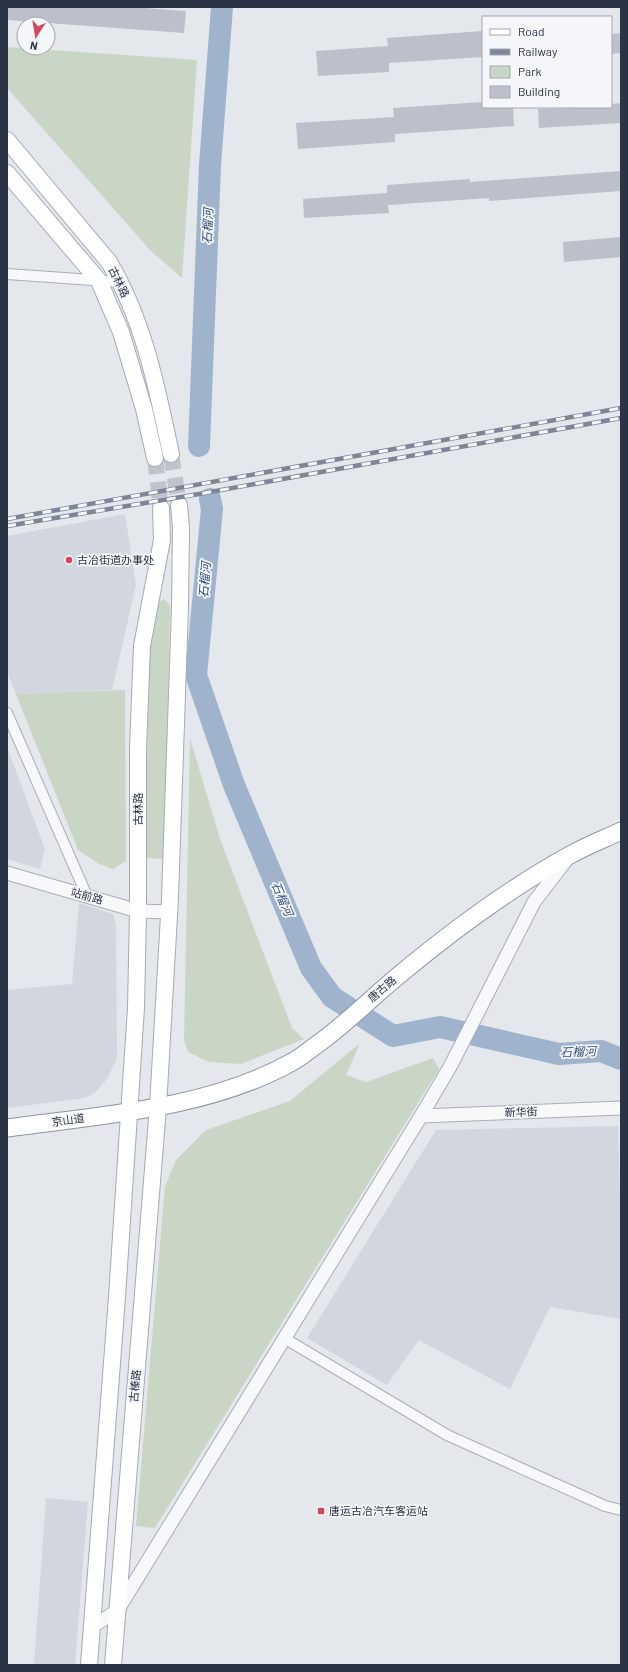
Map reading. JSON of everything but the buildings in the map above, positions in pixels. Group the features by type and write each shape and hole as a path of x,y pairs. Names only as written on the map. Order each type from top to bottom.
{"highway":[{"name":"唐古路","path":"128,1111 158,1107 195,1099 254,1081 294,1062 334,1032 378,992 442,940 498,899 571,854 621,831"},
{"name":"京山道","path":"7,1128 128,1111"}],"main road":[{"name":"古林路","path":"7,140 110,262 121,282 144,340 171,454"},
{"name":"古林路","path":"7,173 99,281 121,332 144,409 155,458"},
{"path":"158,1107 169,912 180,600 181,528 179,506"},
{"name":"古林路","path":"128,1111 136,1008 138,911 138,748 142,646 162,540 161,508"},
{"name":"古榛路","path":"113,1665 158,1107"},
{"path":"89,1665 117,1297 128,1111"}],"street":[{"path":"7,274 121,282"},
{"path":"7,713 87,896"},
{"path":"93,1626 117,1611 451,1066 534,902 571,854"},
{"name":"站前路","path":"7,873 138,911 169,912"},
{"name":"新华街","path":"421,1116 621,1108"},
{"path":"284,1338 447,1434 605,1506 621,1510"}],"shaded area":[{"path":"125,514 136,585 112,690 16,694 7,672 7,536"},
{"path":"7,747 45,849 40,869 7,859"},
{"path":"79,903 113,914 116,924 117,1058 107,1079 95,1093 85,1098 7,1108 7,990 72,984"},
{"path":"618,1126 621,1231 621,1319 550,1307 510,1389 419,1340 387,1385 307,1338 436,1130"},
{"path":"46,1498 88,1502 75,1665 34,1665"}],"green space":[{"path":"7,47 16,48 16,56 56,56 56,50 197,60 182,278 151,251 7,88"},
{"path":"164,599 170,606 165,850 163,859 147,858 145,849 150,637 157,603"},
{"path":"125,690 126,861 113,869 99,864 78,850 16,694"},
{"path":"190,738 220,839 292,1028 304,1039 241,1064 209,1062 188,1052 184,1040"},
{"path":"360,1043 346,1075 366,1082 433,1058 439,1069 155,1528 136,1526 165,1186 176,1160 206,1130 290,1101"}],"waterway":[{"name":"石榴河","path":"199,446 210,165 222,7"},
{"name":"石榴河","path":"210,499 212,509 196,675 234,785 311,968 332,997 393,1036 440,1027 559,1054 601,1051 621,1059"}],"tunnel":[{"path":"171,454 179,505"},
{"path":"155,458 161,508"}],"railway":[{"path":"7,519 621,408"},
{"path":"7,526 199,494 621,418"}],"place":[{"name":"古冶街道办事处","path":"69,560"},
{"name":"唐运古冶汽车客运站","path":"321,1511"}]}
